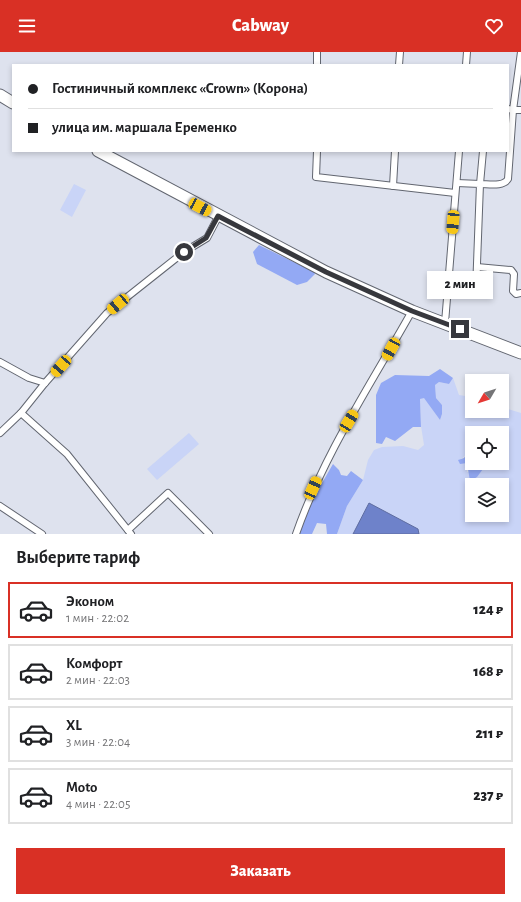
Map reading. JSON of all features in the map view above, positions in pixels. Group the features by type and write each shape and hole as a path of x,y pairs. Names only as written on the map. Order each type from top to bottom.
{"highway":[{"path":"1,96 12,102"},
{"path":"100,152 326,272 412,311 521,353"}],"street":[{"path":"317,52 317,64"},
{"path":"399,64 400,52"},
{"path":"466,64 467,52"},
{"path":"457,184 502,184 508,179 511,110 521,52"},
{"path":"511,110 521,110"},
{"path":"317,152 316,177 455,192"},
{"path":"393,186 394,152"},
{"path":"445,323 459,152"},
{"path":"476,290 480,184 483,152"},
{"path":"0,433 21,413 45,383 107,313 177,257 206,238 218,216"},
{"path":"477,267 514,271 513,291 516,294 521,293"},
{"path":"296,534 307,501 325,462 412,311"},
{"path":"0,362 29,378 45,383"},
{"path":"21,413 67,454 130,532 168,493 209,534"},
{"path":"0,506 42,534"}],"shaded area":[{"path":"74,184 86,190 72,217 60,210"},
{"path":"259,245 314,272 315,274 307,282 297,285 257,264 253,252"},
{"path":"440,369 453,378 449,384 439,382 435,385 436,398 442,405 440,420 424,398 420,399 421,427 413,427 395,441 386,437 382,444 376,443 376,395 381,383 395,375 429,376"},
{"path":"453,378 459,395 465,396 465,418 509,418 509,409 521,413 521,534 337,534 347,506 363,480 368,460 374,450 382,447 403,446 418,450 424,445 421,426 420,399 424,397 440,420 442,405 436,398 435,385 439,382 449,384"},
{"path":"189,433 199,444 157,480 147,469"},
{"path":"465,456 465,463 460,464 458,460"},
{"path":"333,464 339,470 341,475 347,476 351,471 363,480 347,506 337,534 327,534 326,524 317,523 312,534 299,534 315,495"},
{"path":"468,470 482,470 477,477 470,478"},
{"path":"369,503 418,529 419,534 353,534"}],"route":[{"path":"184,252 206,238 218,216 326,272 412,311 460,329"}]}
